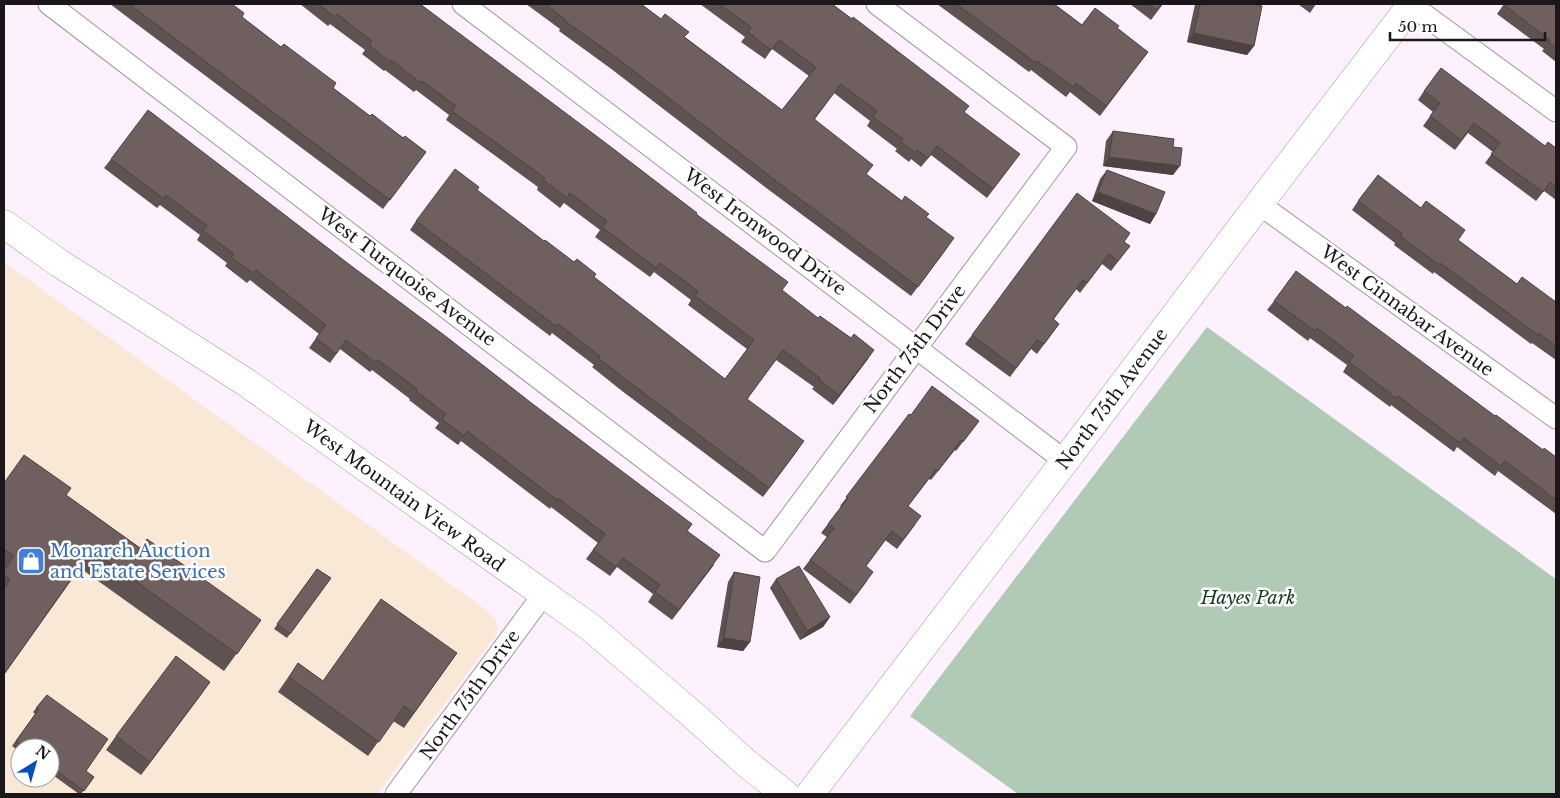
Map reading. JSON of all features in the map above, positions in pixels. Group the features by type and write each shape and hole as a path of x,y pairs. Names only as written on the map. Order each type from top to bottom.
{"main road":[{"name":"North 75th Avenue","path":"810,794 1411,4"},
{"name":"West Mountain View Road","path":"4,224 59,263 246,383 590,627 745,762 785,794"}],"street":[{"name":"West Turquoise Avenue","path":"49,4 765,551"},
{"name":"West Ironwood Drive","path":"464,4 1065,461"},
{"name":"North 75th Drive","path":"765,551 1066,147 877,4"},
{"path":"1411,4 1556,111"},
{"name":"West Cinnabar Avenue","path":"1259,204 1556,418"},
{"name":"North 75th Drive","path":"396,794 543,595"}],"shaded area":[{"path":"4,262 495,618 498,627 496,635 377,794 4,794"}],"green space":[{"name":"Hayes Park","path":"1207,327 1556,579 1556,794 1018,794 910,716"}],"building":[{"path":"129,4 232,4 244,13 242,17 281,47 284,44 336,83 333,88 370,116 372,114 403,138 405,136 426,152 390,200"},
{"path":"318,4 420,4 788,282 782,290 818,318 820,316 851,338 854,334 874,350 839,395 783,350 747,399 804,441 769,488 598,358 600,356 558,324 556,326 416,221 455,169 479,187 477,190 544,241 574,262 577,259 596,274 594,277 725,379 754,340 695,296 698,291 660,263 656,268 602,227 607,221 570,193 567,198 543,180 545,178 452,111 456,106 391,60 390,62 369,45 372,41 337,14 335,17"},
{"path":"545,4 641,4 661,19 665,14 689,32 684,37 782,110 816,67 779,40 771,50 748,32 751,27 719,4 832,4 852,19 853,17 969,106 964,112 1020,154 993,189 937,146 928,158 917,150 915,153 901,142 903,139 873,117 877,111 841,84 814,119 873,165 866,174 902,201 905,196 929,214 926,217 954,238 918,287"},
{"path":"956,4 1054,4 1082,25 1095,8 1148,52 1106,106 1076,83 1073,87 1037,61 1036,63"},
{"path":"1149,4 1162,4 1157,10"},
{"path":"1200,4 1253,4 1262,6 1254,46 1194,33"},
{"path":"1504,4 1556,4 1556,48 1549,42 1550,40"},
{"path":"1441,68 1545,146 1548,142 1556,148 1556,186 1550,182 1543,192 1491,154 1500,143 1474,123 1461,140 1430,116 1440,103 1424,91"},
{"path":"148,110 692,524 687,531 720,555 679,610 655,592 660,585 623,558 616,567 593,550 605,534 467,431 464,436 442,419 446,414 416,391 417,389 378,360 376,363 346,340 336,354 316,338 326,325 256,270 254,274 231,257 234,254 203,231 207,226 166,195 164,199 111,159"},
{"path":"1113,131 1174,139 1173,147 1182,148 1180,166 1109,157"},
{"path":"1107,170 1165,192 1156,214 1098,192"},
{"path":"1378,175 1421,208 1426,201 1465,230 1458,240 1517,284 1522,277 1556,302 1556,346 1539,333 1538,335 1440,263 1439,265 1358,201"},
{"path":"1077,193 1130,233 1124,242 1130,246 1118,261 1109,254 1087,283 1083,280 1053,319 1059,324 1044,344 1037,340 1016,368 972,335"},
{"path":"1296,271 1346,308 1347,306 1495,416 1556,457 1556,500 1505,461 1501,466 1464,438 1460,443 1398,396 1396,398 1349,362 1354,356 1317,328 1315,331 1274,301"},
{"path":"932,386 979,421 963,442 961,440 938,471 936,469 908,506 921,516 903,540 892,531 866,566 873,572 856,595 810,560 834,528 828,524 848,498 846,497"},
{"path":"24,455 71,488 66,495 140,548 147,539 261,620 237,654 92,550 4,674 4,588 10,580 4,575 4,570 14,556 4,549 4,483"},
{"path":"799,566 830,617 807,631 776,579"},
{"path":"317,569 331,578 290,634 277,624"},
{"path":"734,572 760,577 750,642 724,638"},
{"path":"381,599 457,653 414,713 404,706 379,742 289,677 298,663 323,681"},
{"path":"176,656 210,682 150,762 116,736"},
{"path":"47,695 108,739 86,771 94,777 84,791 60,773 60,738 18,738 39,709 36,708"}],"place":[{"name":"Monarch Auction and Estate Services","path":"31,561"}]}
